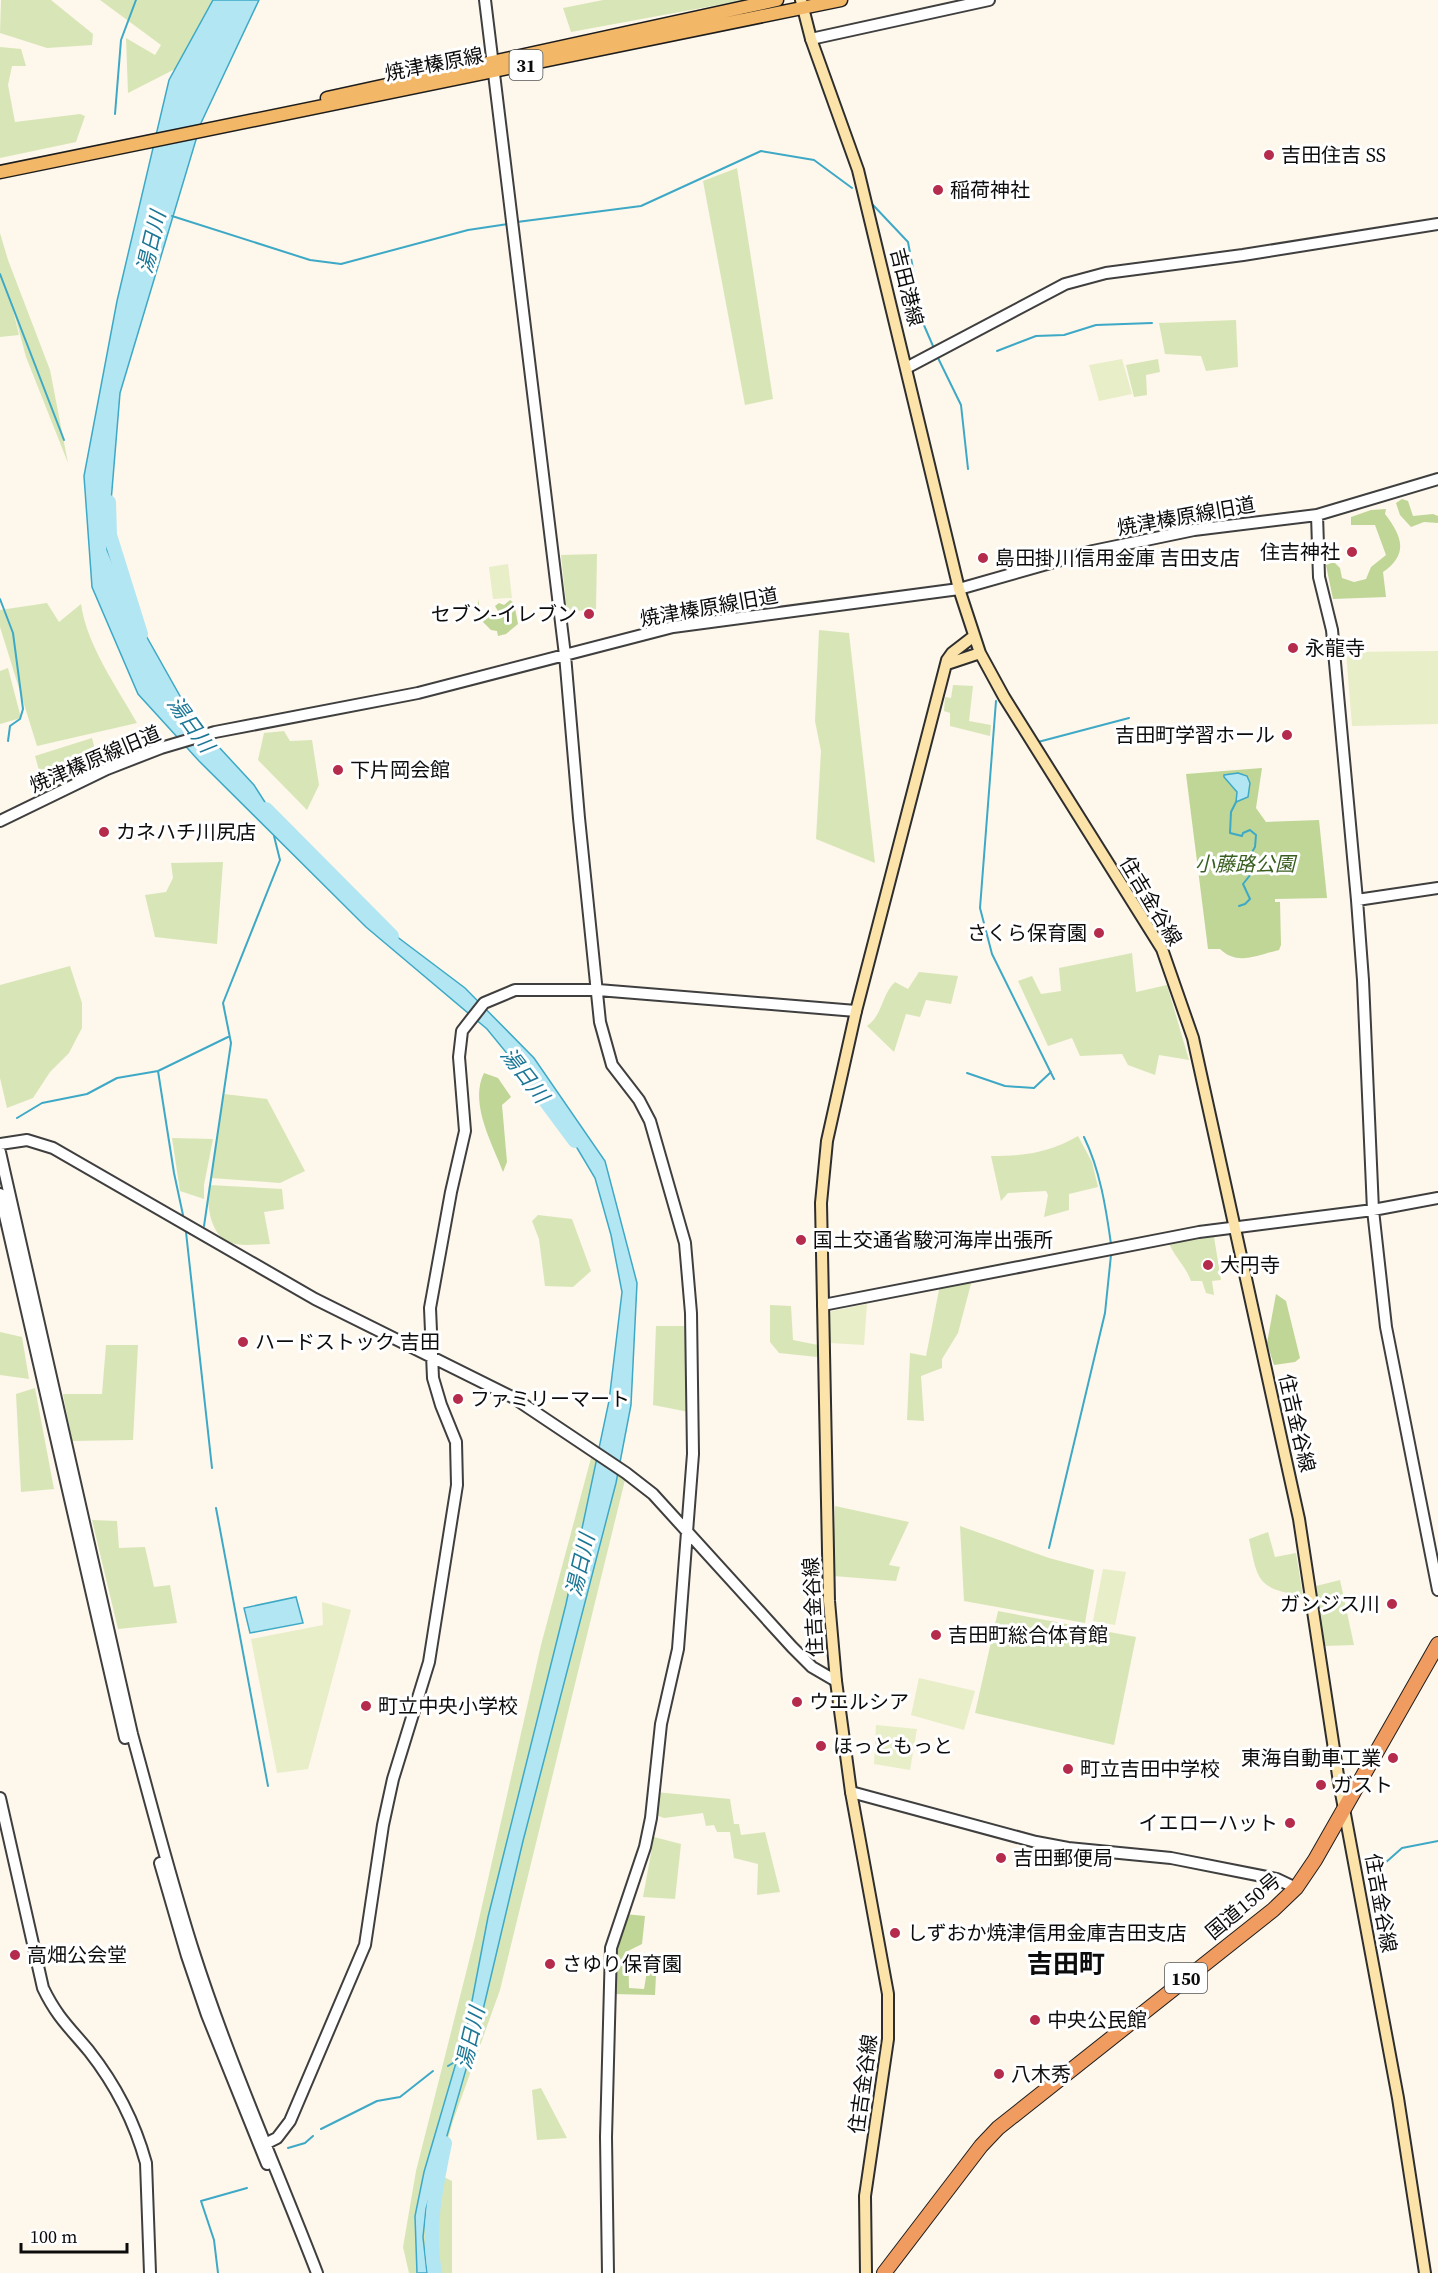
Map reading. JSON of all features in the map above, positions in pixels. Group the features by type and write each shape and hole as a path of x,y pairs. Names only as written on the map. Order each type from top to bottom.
{"highway":[{"name":"国道150号","path":"884,2273 981,2146 998,2128 1273,1910 1296,1888 1316,1860 1438,1644"}],"main road":[{"name":"焼津榛原線","path":"492,67 777,0"},
{"name":"焼津榛原線","path":"0,172 211,129 356,90 492,67 802,4 841,0"},
{"name":"吉田港線","path":"802,4 811,39 845,129 863,188 908,367 959,589"},
{"name":"焼津榛原線","path":"0,165 54,161"},
{"name":"住吉金谷線","path":"959,589 980,653 1033,745 1162,949 1193,1038 1299,1519 1345,1807 1398,2098 1425,2273"},
{"name":"住吉金谷線","path":"866,2273 866,2196 889,2019 888,1994 851,1792 836,1681 829,1601 821,1203 827,1141 856,1011 947,664 952,652 974,636"},
{"path":"947,664 980,653"}],"street":[{"path":"485,0 565,655 579,818 604,1042 612,1065 639,1100 650,1121 685,1243 694,1397 678,1649 661,1724 651,1818 645,1847 611,1948 606,2137 608,2273"},
{"path":"811,39 989,0"},
{"path":"908,367 1065,284 1106,273 1243,255 1438,224"},
{"name":"焼津榛原線旧道","path":"0,821 107,769 164,747 215,732 418,693 673,627 959,589 1093,551 1173,534 1222,525 1317,516 1438,479"},
{"path":"1317,516 1319,577 1332,630 1336,660 1357,900 1363,980 1373,1210 1386,1327 1438,1590"},
{"path":"1357,900 1438,888"},
{"path":"267,2143 277,2138 290,2121 363,1951 382,1825 393,1779 429,1662 457,1485 456,1442 441,1405 431,1357 430,1308 465,1131 459,1056 462,1030 483,1003 515,990 598,990 856,1011"},
{"path":"0,1144 27,1140 53,1148 315,1299 514,1398 626,1473 653,1494 792,1647 812,1667 836,1681"},
{"path":"0,1152 132,1734 161,1840 199,1965 317,2273"},
{"path":"0,1194 124,1734 180,1934 207,2015 309,2273"},
{"path":"823,1305 1164,1238 1373,1210 1438,1198"},
{"path":"851,1792 1036,1842 1068,1848 1171,1858 1277,1879 1296,1888"},
{"path":"0,1798 43,1988 55,2013 90,2052 111,2084 141,2145 146,2163 150,2273"}],"green space":[{"path":"1,0 51,0 93,34 92,45 47,48 0,33"},
{"path":"100,0 216,0 179,67 128,93 126,38 155,55 161,45"},
{"path":"603,0 745,0 571,32 563,8"},
{"path":"0,47 21,49 26,66 12,66 8,85 15,122 80,114 85,116 76,142 0,158"},
{"path":"737,168 773,399 745,405 703,181"},
{"path":"0,233 50,370 68,463 26,357 11,301 19,335 0,337"},
{"path":"1236,320 1238,367 1206,371 1201,356 1165,354 1159,323"},
{"path":"1122,359 1132,394 1099,401 1089,365"},
{"path":"1158,359 1160,372 1146,375 1147,395 1134,397 1126,365"},
{"path":"1402,499 1408,501 1413,516 1433,514 1438,516 1438,523 1424,522 1411,527 1400,515 1396,503"},
{"path":"1386,509 1385,514 1399,537 1400,552 1383,572 1386,597 1333,599 1326,565 1334,562 1340,568 1342,578 1354,582 1366,579 1371,567 1386,555 1375,525 1351,525 1351,517 1371,510"},
{"path":"597,554 596,609 567,612 561,555"},
{"path":"508,564 512,598 493,599 489,567"},
{"path":"478,599 480,610 495,619 502,618 495,606 499,603 504,605 510,600 514,603 518,624 506,634 498,636 497,631 491,630 478,617"},
{"path":"47,603 59,622 81,604 84,620 96,651 137,723 37,746 0,627 0,610"},
{"path":"819,630 849,633 875,863 816,839 821,751 815,721"},
{"path":"1438,651 1438,724 1352,726 1346,652"},
{"path":"8,668 21,718 0,724 0,671"},
{"path":"953,685 973,686 969,721 991,725 990,736 950,726 950,713 944,711 945,697 951,698"},
{"path":"284,731 290,741 312,740 319,785 307,810 258,760 264,733"},
{"path":"92,738 99,766 45,792 35,756"},
{"name":"小藤路公園","path":"1262,768 1256,808 1266,822 1319,820 1327,898 1275,899 1275,902 1280,902 1281,945 1279,950 1248,958 1233,957 1220,949 1208,949 1186,774"},
{"path":"223,862 217,944 155,937 145,895 166,892 173,878 171,863"},
{"path":"1132,953 1136,992 1167,985 1189,1060 1159,1055 1155,1075 1128,1065 1122,1054 1080,1056 1072,1038 1048,1046 1018,981 1032,976 1041,994 1061,991 1059,968"},
{"path":"70,966 82,1003 82,1028 69,1053 50,1072 33,1098 7,1108 0,1078 0,985"},
{"path":"919,972 958,976 951,1004 926,1000 920,1017 906,1014 894,1052 867,1026 876,1016 890,987 895,982 908,989"},
{"path":"484,1073 498,1078 511,1097 502,1105 507,1162 503,1172 488,1136 481,1110 479,1097"},
{"path":"224,1094 267,1099 305,1171 280,1183 211,1178"},
{"path":"1078,1136 1092,1162 1098,1187 1069,1194 1069,1210 1044,1217 1048,1195 1046,1191 1008,1193 1001,1201 991,1156 1046,1150"},
{"path":"172,1138 213,1139 204,1185 204,1199 180,1191"},
{"path":"209,1185 282,1189 284,1209 264,1212 270,1244 236,1244 220,1236 209,1211"},
{"path":"538,1215 572,1219 591,1271 573,1287 545,1286 539,1239 532,1221"},
{"path":"1214,1237 1221,1280 1212,1281 1214,1295 1206,1293 1202,1281 1191,1281 1169,1243"},
{"path":"972,1280 958,1333 942,1359 942,1368 921,1376 924,1421 907,1420 910,1353 926,1356 940,1285"},
{"path":"1276,1294 1286,1301 1300,1358 1295,1362 1274,1365 1267,1343"},
{"path":"867,1304 864,1345 830,1343 829,1314 832,1311"},
{"path":"770,1305 791,1306 793,1340 818,1345 817,1357 779,1353 770,1342"},
{"path":"656,1326 686,1326 689,1412 653,1405"},
{"path":"0,1332 22,1337 29,1379 0,1375"},
{"path":"106,1345 138,1345 133,1440 72,1441 63,1394 102,1394"},
{"path":"35,1388 54,1489 21,1492 16,1394"},
{"path":"591,1458 625,1480 500,1990 453,2121 438,2174 452,2181 452,2273 409,2273 403,2247 416,2171 474,1941 541,1645"},
{"path":"835,1506 909,1522 889,1565 900,1567 896,1581 833,1576"},
{"path":"92,1520 117,1521 119,1548 145,1547 154,1587 170,1585 177,1623 118,1629"},
{"path":"960,1526 1049,1558 1094,1570 1085,1623 964,1601"},
{"path":"1268,1532 1275,1557 1296,1553 1303,1596 1277,1590 1262,1581 1258,1574 1249,1539"},
{"path":"1103,1569 1126,1572 1115,1625 1093,1621"},
{"path":"1340,1580 1354,1645 1324,1646 1316,1586"},
{"path":"322,1602 351,1610 308,1769 277,1773 251,1639 323,1625"},
{"path":"998,1611 1136,1637 1114,1745 975,1713"},
{"path":"919,1678 975,1691 964,1730 911,1715"},
{"path":"876,1725 917,1729 910,1770 874,1764"},
{"path":"655,1792 730,1799 734,1824 739,1824 741,1835 765,1832 780,1892 757,1895 758,1864 734,1858 730,1832 717,1832 714,1825 706,1826 703,1813 664,1818 656,1815"},
{"path":"654,1837 681,1844 675,1899 643,1897"},
{"path":"624,1914 645,1916 642,1944 628,1951 629,1988 644,1989 647,1971 656,1975 655,1995 613,1994 612,1962"},
{"path":"541,2088 567,2138 537,2140 532,2090"}],"water":[{"path":"213,0 259,0 201,123 120,393 107,550 135,616 193,719 254,785 277,821 355,905 465,988 534,1058 605,1161 637,1283 631,1405 616,1483 523,1841 483,2010 426,2209 423,2237 427,2273 417,2273 415,2216 424,2172 468,2022 488,1917 566,1604 609,1401 622,1292 611,1235 595,1178 558,1116 487,1029 366,927 199,761 138,694 92,587 84,476 117,301 169,80"},
{"path":"1238,773 1247,776 1250,783 1248,797 1236,802 1237,792 1224,775"},
{"path":"296,1597 303,1623 250,1633 244,1608"}],"waterway":[{"path":"115,114 121,40 136,0"},
{"path":"517,222 641,206 761,151 814,160 852,188"},
{"path":"873,205 908,242 923,323 933,346"},
{"path":"172,216 310,260 341,264 468,230 508,224"},
{"path":"0,274 64,440"},
{"path":"997,351 1036,336 1064,335 1096,325 1152,323"},
{"path":"938,358 961,405 968,469"},
{"name":"湯日川","path":"109,502 110,535 141,634"},
{"path":"0,599 13,633 23,709 20,719 10,726 8,741"},
{"path":"996,701 980,908 992,954 1054,1079"},
{"path":"1038,742 1129,718"},
{"path":"1236,802 1231,812 1230,833 1242,836 1250,830 1256,835 1255,847 1249,857 1251,874 1243,884 1250,899 1239,906"},
{"name":"湯日川","path":"266,809 392,936"},
{"path":"204,1226 231,1043 223,1003 280,860 274,836"},
{"path":"17,1118 42,1103 87,1094 117,1078 158,1071 228,1037"},
{"path":"158,1071 183,1215"},
{"path":"967,1073 1005,1086 1034,1088 1051,1072"},
{"name":"湯日川","path":"529,1079 575,1141"},
{"path":"1084,1137 1098,1176 1111,1244"},
{"path":"186,1232 212,1468"},
{"path":"1049,1548 1105,1313 1111,1255"},
{"path":"216,1508 268,1786"},
{"path":"1367,1879 1402,1848 1438,1841"},
{"path":"448,2066 458,2060"},
{"path":"321,2129 377,2101 400,2097 433,2071"},
{"path":"288,2148 305,2143 313,2136"},
{"name":"湯日川","path":"435,2273 432,2224 445,2143"},
{"path":"218,2273 214,2240 201,2201 247,2188"}],"place":[{"name":"吉田住吉 SS","path":"1269,155"},
{"name":"稲荷神社","path":"938,190"},
{"name":"住吉神社","path":"1352,552"},
{"name":"島田掛川信用金庫 吉田支店","path":"983,558"},
{"name":"セブン-イレブン","path":"589,614"},
{"name":"永龍寺","path":"1293,648"},
{"name":"吉田町学習ホール","path":"1287,735"},
{"name":"下片岡会館","path":"338,770"},
{"name":"カネハチ川尻店","path":"104,832"},
{"name":"さくら保育園","path":"1099,933"},
{"name":"国土交通省駿河海岸出張所","path":"801,1240"},
{"name":"大円寺","path":"1208,1265"},
{"name":"ハードストック 吉田","path":"243,1342"},
{"name":"ファミリーマート","path":"458,1399"},
{"name":"ガンジス川","path":"1392,1604"},
{"name":"吉田町総合体育館","path":"936,1635"},
{"name":"ウエルシア","path":"797,1702"},
{"name":"町立中央小学校","path":"366,1706"},
{"name":"ほっともっと","path":"821,1746"},
{"name":"東海自動車工業","path":"1393,1758"},
{"name":"町立吉田中学校","path":"1068,1769"},
{"name":"ガスト","path":"1321,1785"},
{"name":"イエローハット","path":"1290,1823"},
{"name":"吉田郵便局","path":"1001,1858"},
{"name":"しずおか焼津信用金庫吉田支店","path":"895,1933"},
{"name":"高畑公会堂","path":"15,1955"},
{"name":"さゆり保育園","path":"550,1964"},
{"name":"中央公民館","path":"1035,2020"},
{"name":"八木秀","path":"999,2074"}],"district":[{"name":"吉田町","path":"1066,1964"}]}
